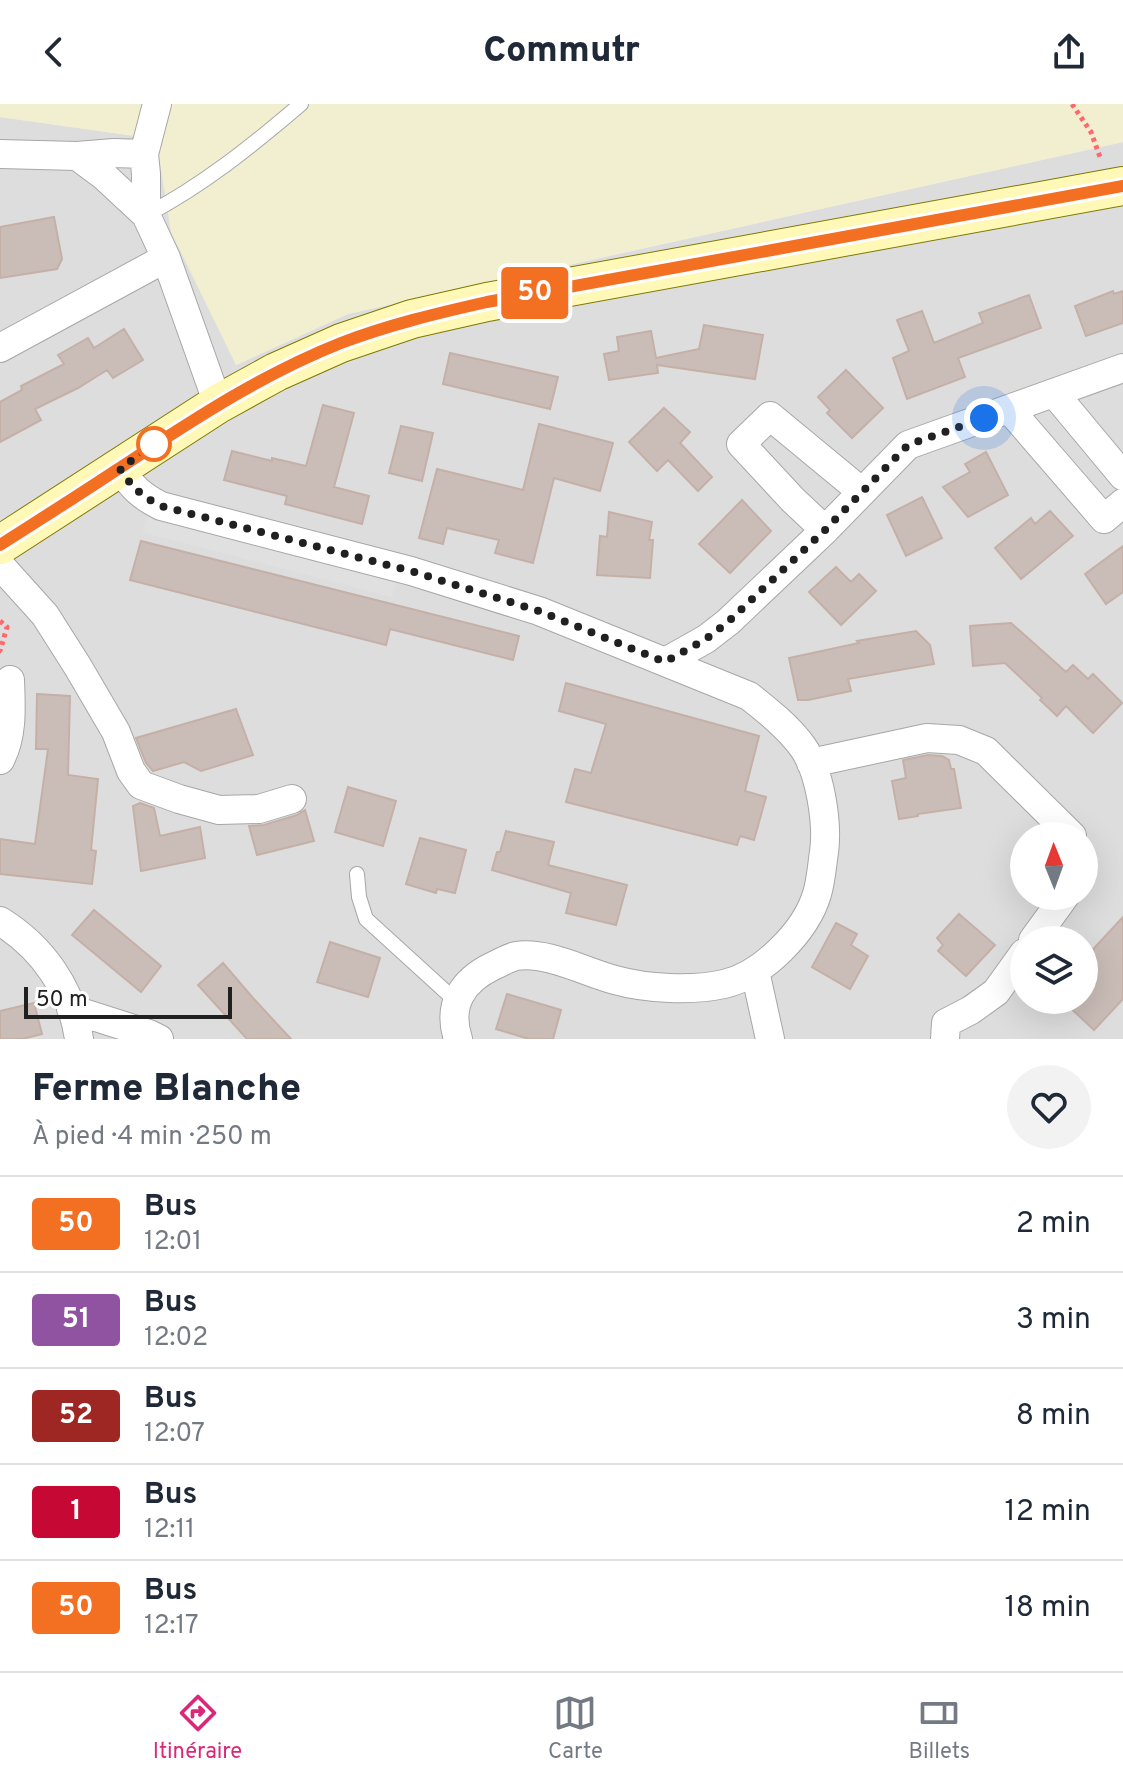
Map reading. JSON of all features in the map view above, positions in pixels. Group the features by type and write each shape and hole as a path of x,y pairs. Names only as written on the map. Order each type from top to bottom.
{"main road":[{"path":"0,545 218,404 276,372 341,343 412,319 487,302 1116,187"}],"street":[{"path":"146,215 144,154 157,104"},
{"path":"0,154 144,154"},
{"path":"77,156 146,215 166,258 218,404"},
{"path":"0,348 166,258"},
{"path":"665,662 706,639 728,622 825,530 908,445 1123,368"},
{"path":"1054,393 1123,476"},
{"path":"1009,409 1104,519 1123,503"},
{"path":"825,530 741,444 770,416 862,492"},
{"path":"120,469 143,497 161,506 411,571 539,611 749,696 778,719 804,748 824,809 826,836 817,894 803,926 755,971 726,984 662,988 618,981 539,956 514,956 488,968 468,983 456,1001 453,1024 458,1039"},
{"path":"0,565 45,615 116,732 131,771 141,785 219,810 259,809 292,799"},
{"path":"0,760 5,751 12,713 10,680"},
{"path":"811,763 927,738 959,740 986,751 1058,822"},
{"path":"0,921 18,932 44,957 63,987 79,1039"},
{"path":"755,971 770,1039"},
{"path":"945,1039 946,1023 996,992 1010,972"},
{"path":"71,1009 159,1039"}],"lane":[{"path":"146,215 168,204 211,174 301,104"},
{"path":"357,874 359,897 366,919 456,1001"}],"path":[{"path":"1072,104 1091,132 1116,187"}],"shaded area":[{"path":"0,104 1123,104 1123,142 348,314 236,365 171,232 156,139 0,117"},
{"path":"0,117 157,139 236,365 348,314 1123,142 1123,1039 0,1039"},
{"path":"147,515 397,581 392,597 142,532"}],"building":[{"path":"54,217 62,259 57,269 0,278 0,227"},
{"path":"1113,291 1114,294 1123,291 1123,323 1086,336 1075,306"},
{"path":"1029,295 1041,328 958,358 965,377 907,399 893,358 909,351 897,320 922,311 934,343 983,323 979,313"},
{"path":"704,325 763,335 755,379 657,365 658,373 609,380 604,354 619,351 617,337 651,331 656,358 699,349"},
{"path":"124,329 143,360 113,378 107,370 35,409 41,420 0,442 0,402 22,390 21,386 64,364 58,355 88,338 94,348"},
{"path":"450,353 558,377 550,409 443,384"},
{"path":"846,370 883,408 852,438 827,413 830,410 818,397"},
{"path":"323,405 354,413 334,487 369,496 362,524 285,504 287,496 224,480 232,451 306,466"},
{"path":"664,408 690,432 680,443 712,477 698,491 668,460 657,471 629,442"},
{"path":"539,424 613,443 600,491 554,478 533,563 495,553 499,540 447,528 443,544 419,538 437,469 523,490"},
{"path":"401,426 433,433 422,481 389,473"},
{"path":"986,452 1008,495 968,517 943,487 970,472 965,464"},
{"path":"922,497 942,538 906,556 887,515"},
{"path":"742,500 771,531 730,573 699,544"},
{"path":"1050,511 1073,536 1021,579 995,548 1031,518 1035,524"},
{"path":"609,512 652,522 650,578 597,575 600,536 607,537"},
{"path":"141,541 519,636 513,660 390,629 386,645 130,580"},
{"path":"1123,546 1123,592 1106,604 1085,574"},
{"path":"836,567 851,582 859,574 876,591 841,625 809,592"},
{"path":"1011,623 1066,672 1073,665 1088,679 1093,674 1122,703 1093,733 1066,706 1057,716 1005,663 973,666 970,626"},
{"path":"916,631 930,645 934,664 848,679 851,691 798,700 789,658 859,643 857,641"},
{"path":"566,683 759,736 745,791 766,797 754,840 740,836 737,845 566,802 575,769 591,773 606,724 559,711"},
{"path":"37,694 70,696 68,775 98,779 91,850 96,851 92,884 0,874 0,839 35,844 48,749 36,749"},
{"path":"236,709 253,755 201,771 184,762 153,771 146,763 136,738"},
{"path":"928,755 949,760 951,769 954,769 961,808 899,819 892,781 906,778 903,760"},
{"path":"348,787 396,801 383,846 335,832"},
{"path":"140,803 154,808 160,836 200,827 205,858 141,871 133,806"},
{"path":"305,810 314,841 257,855 249,826 264,825"},
{"path":"506,831 554,842 548,865 627,885 616,925 566,913 571,893 492,870"},
{"path":"420,838 466,850 455,893 437,889 436,893 406,884"},
{"path":"94,910 161,966 141,992 72,935"},
{"path":"959,914 995,945 966,976 938,951 943,945 937,938"},
{"path":"1123,917 1123,999 1094,1030 1077,1014 1098,1014 1098,944"},
{"path":"836,923 857,934 851,945 868,956 850,989 812,967"},
{"path":"330,942 380,958 368,997 317,982"},
{"path":"223,963 291,1039 247,1039 198,985"},
{"path":"507,994 561,1010 553,1039 529,1039 496,1029"},
{"path":"34,1003 42,1034 22,1039 0,1039 0,1011"}],"bus line":[{"name":"50","path":"0,545 154,444 276,372 341,343 412,319 487,302 1123,186"}],"route":[{"path":"154,444 120,469 143,497 161,506 411,571 539,611 665,662 706,639 728,622 825,530 908,445 984,418"}]}
